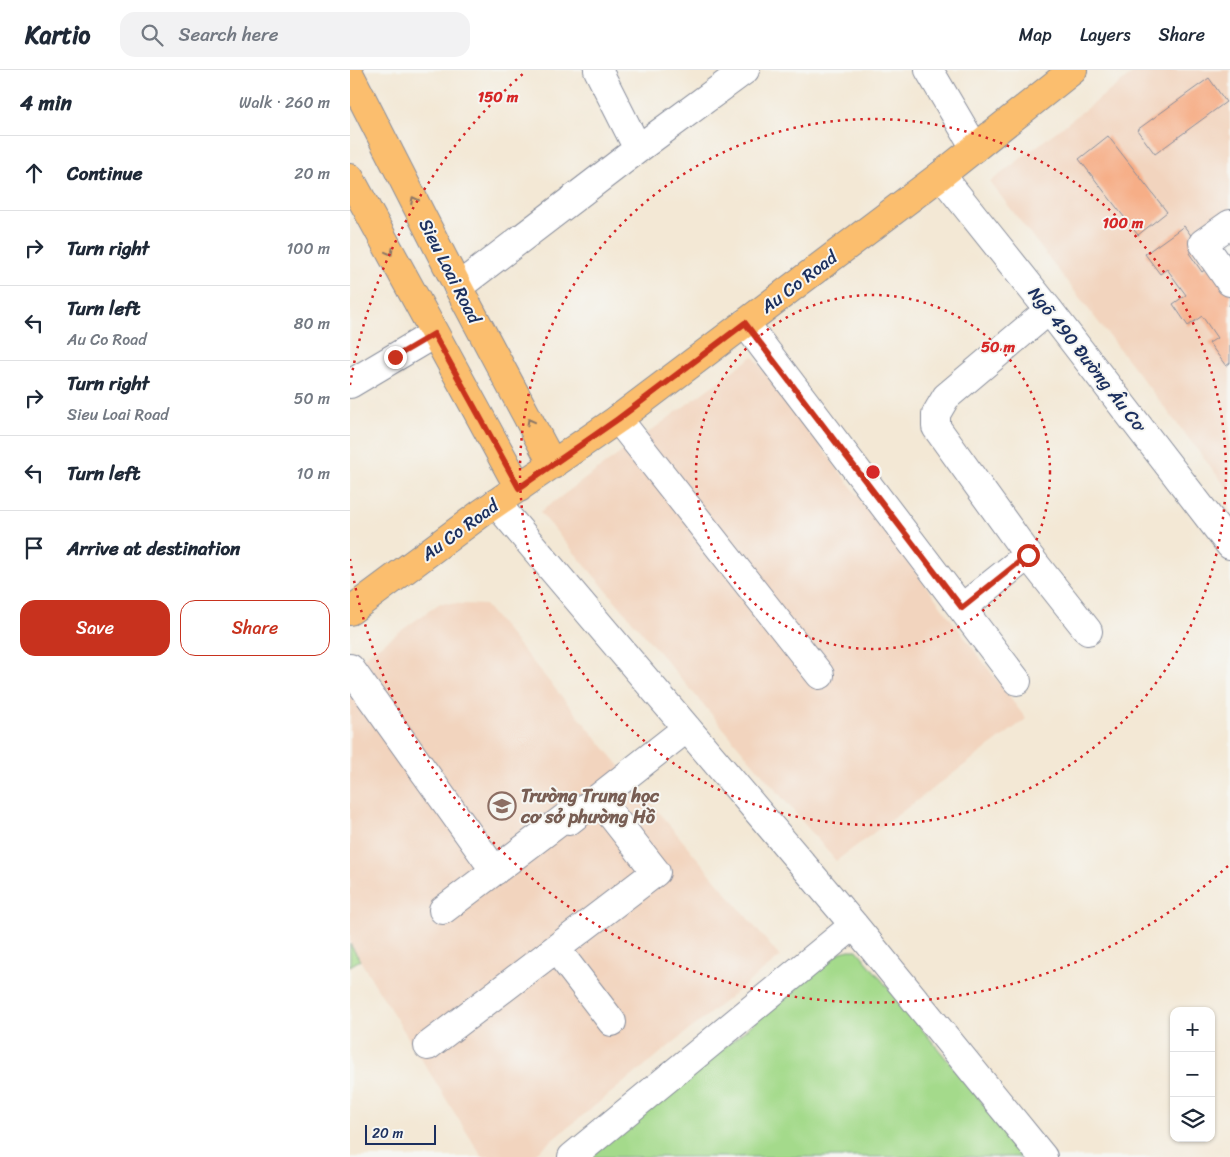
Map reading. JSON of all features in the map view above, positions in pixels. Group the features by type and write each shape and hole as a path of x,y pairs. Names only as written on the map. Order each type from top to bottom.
{"main road":[{"name":"Au Co Road","path":"350,611 496,503 618,419 941,175 1074,70"},
{"name":"Sieu Loai Road","path":"350,75 458,287 553,465"},
{"path":"350,178 519,488"}],"street":[{"path":"598,70 638,149"},
{"path":"458,287 638,149 745,70"},
{"path":"928,70 975,148"},
{"name":"Ngõ 490 Đường Âu Cơ","path":"941,175 1049,310 1230,545"},
{"path":"1230,224 1203,243 1230,282"},
{"path":"1049,310 946,397 936,414 936,427 1028,555 1088,632"},
{"path":"745,323 1017,681"},
{"path":"350,384 434,334"},
{"path":"618,419 820,674"},
{"path":"496,503 854,925 1043,1157"},
{"path":"962,608 1028,555"},
{"path":"350,668 495,871"},
{"path":"442,910 566,817 569,821 687,728"},
{"path":"428,1046 656,872 598,798"},
{"path":"572,1157 854,925"},
{"path":"556,949 612,1022"}],"shaded area":[{"path":"1137,70 1230,70 1230,492 990,182"},
{"path":"753,356 1026,719 836,861 540,512"},
{"name":"Trường Trung học cơ sở phường Hồ","path":"440,603 485,605 780,957 531,1157 482,1157 350,944 350,667"}],"green space":[{"path":"350,944 360,960 350,966"},
{"path":"857,950 1027,1157 590,1157 841,952"}],"building":[{"path":"1209,78 1226,102 1155,154 1137,130"},
{"path":"1108,136 1167,212 1138,235 1079,159"},
{"path":"1184,226 1199,246 1189,253 1202,272 1211,265 1230,292 1230,363 1226,366 1209,343 1217,338 1202,316 1188,326 1173,304 1186,295 1167,269 1160,274 1145,254"}],"place":[{"name":"Trường Trung học cơ sở phường Hồ","path":"502,806"}],"route":[{"path":"395,357 434,334 519,488 618,419 745,323 962,608 1028,555"}]}
